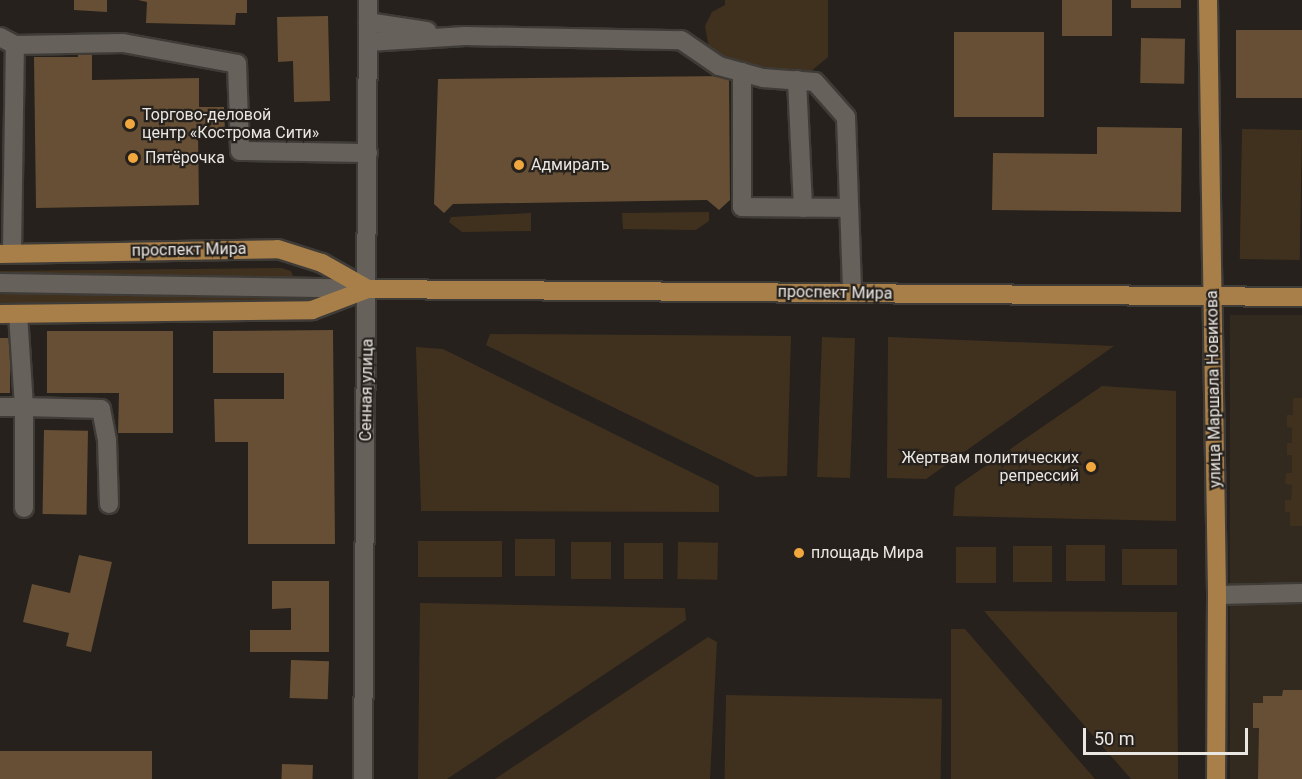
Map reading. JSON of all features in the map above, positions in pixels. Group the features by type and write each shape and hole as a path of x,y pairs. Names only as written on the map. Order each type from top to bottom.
{"main road":[{"name":"улица Маршала Новикова","path":"1208,0 1217,595 1216,779"},
{"name":"проспект Мира","path":"6,253 278,249 322,263 368,289"},
{"name":"проспект Мира","path":"9,314 312,310 368,289 1302,297"}],"street":[{"name":"Сенная улица","path":"363,779 369,0"},
{"path":"368,22 465,36"},
{"path":"368,42 465,36 681,40 720,66 764,78 815,82 846,117 852,293"},
{"path":"6,253 8,41 123,43 237,64 240,151 368,153"},
{"path":"742,72 742,207 849,208"},
{"path":"797,80 803,208"},
{"path":"0,283 368,289"},
{"path":"9,314 24,407 24,508"},
{"path":"0,407 101,410 107,440 109,504"},
{"path":"1217,595 1302,593"}],"shaded area":[{"path":"725,0 828,0 828,57 810,72 723,64 709,48 705,26 712,12 725,5"},
{"path":"1242,129 1302,130 1300,260 1240,259"},
{"path":"709,212 709,221 696,230 623,229 622,213"},
{"path":"531,213 531,231 462,232 449,222 451,217"},
{"path":"282,268 291,271 299,292 285,303 0,305 0,271"},
{"path":"1230,315 1302,315 1302,779 1230,779"},
{"path":"490,334 791,336 787,476 756,477 486,345"},
{"path":"822,337 855,338 850,478 817,477"},
{"path":"888,337 1114,346 926,479 887,478"},
{"path":"416,347 443,349 719,486 719,512 421,511"},
{"path":"1102,386 1176,391 1176,521 953,516 955,487"},
{"path":"1293,398 1302,398 1302,526 1290,526 1290,512 1285,512 1285,500 1291,500 1292,485 1285,484 1286,473 1292,473 1292,455 1287,455 1287,443 1292,443 1292,428 1287,427 1287,415 1293,415"},
{"path":"515,539 555,539 555,576 515,576"},
{"path":"418,541 502,541 502,577 418,577"},
{"path":"571,542 611,542 611,579 571,579"},
{"path":"678,542 718,543 717,580 677,579"},
{"path":"624,543 663,543 663,579 624,579"},
{"path":"1066,545 1105,545 1105,581 1066,581"},
{"path":"1013,546 1052,546 1052,582 1013,582"},
{"path":"956,547 996,547 996,583 956,583"},
{"path":"1122,549 1177,549 1177,585 1122,585"},
{"path":"420,603 685,608 686,620 447,779 418,779"},
{"path":"984,611 1177,612 1178,779 1131,779"},
{"path":"951,629 965,629 1095,779 951,779"},
{"path":"708,637 717,642 710,779 495,779"},
{"path":"726,695 942,699 941,779 725,779"}],"building":[{"path":"74,0 107,0 107,12 74,10"},
{"path":"138,0 247,0 247,13 236,13 235,25 146,23 147,2"},
{"path":"1062,0 1112,0 1112,36 1062,36"},
{"path":"1131,0 1181,0 1181,8 1131,8"},
{"path":"328,16 330,101 294,102 293,61 278,62 277,17"},
{"path":"1236,30 1302,30 1302,98 1236,98"},
{"path":"954,32 1044,32 1044,117 954,117"},
{"path":"1141,38 1185,39 1184,84 1140,83"},
{"name":"Торгово-деловой центр «Кострома Сити»","path":"78,53 92,53 92,80 199,78 199,107 224,107 225,132 198,132 199,205 36,208 34,57 78,57"},
{"path":"729,76 730,200 719,210 707,200 453,204 444,213 434,204 438,79"},
{"path":"1097,127 1182,128 1181,212 992,210 993,153 1097,154"},
{"path":"333,330 335,544 248,544 248,442 215,442 214,399 284,399 284,373 213,373 213,331"},
{"path":"47,331 173,331 173,433 118,433 119,393 47,393"},
{"path":"0,338 10,338 10,393 0,393"},
{"path":"44,430 88,431 87,515 43,514"},
{"path":"79,555 112,562 91,652 66,646 69,633 23,622 32,584 70,593"},
{"path":"272,581 329,581 329,652 250,652 250,630 291,630 291,608 272,609"},
{"path":"291,660 329,661 328,699 290,698"},
{"path":"1283,690 1302,690 1302,779 1258,779 1259,728 1253,728 1253,703 1263,703 1263,696 1282,696"},
{"path":"0,751 152,751 152,779 0,779"},
{"path":"282,764 313,765 312,779 281,779"}],"place":[{"name":"Торгово-деловой центр «Кострома Сити»","path":"130,124"},
{"name":"Пятёрочка","path":"133,158"},
{"name":"Адмиралъ","path":"519,165"},
{"name":"Жертвам политических репрессий","path":"1091,467"},
{"name":"площадь Мира","path":"799,553"}]}
